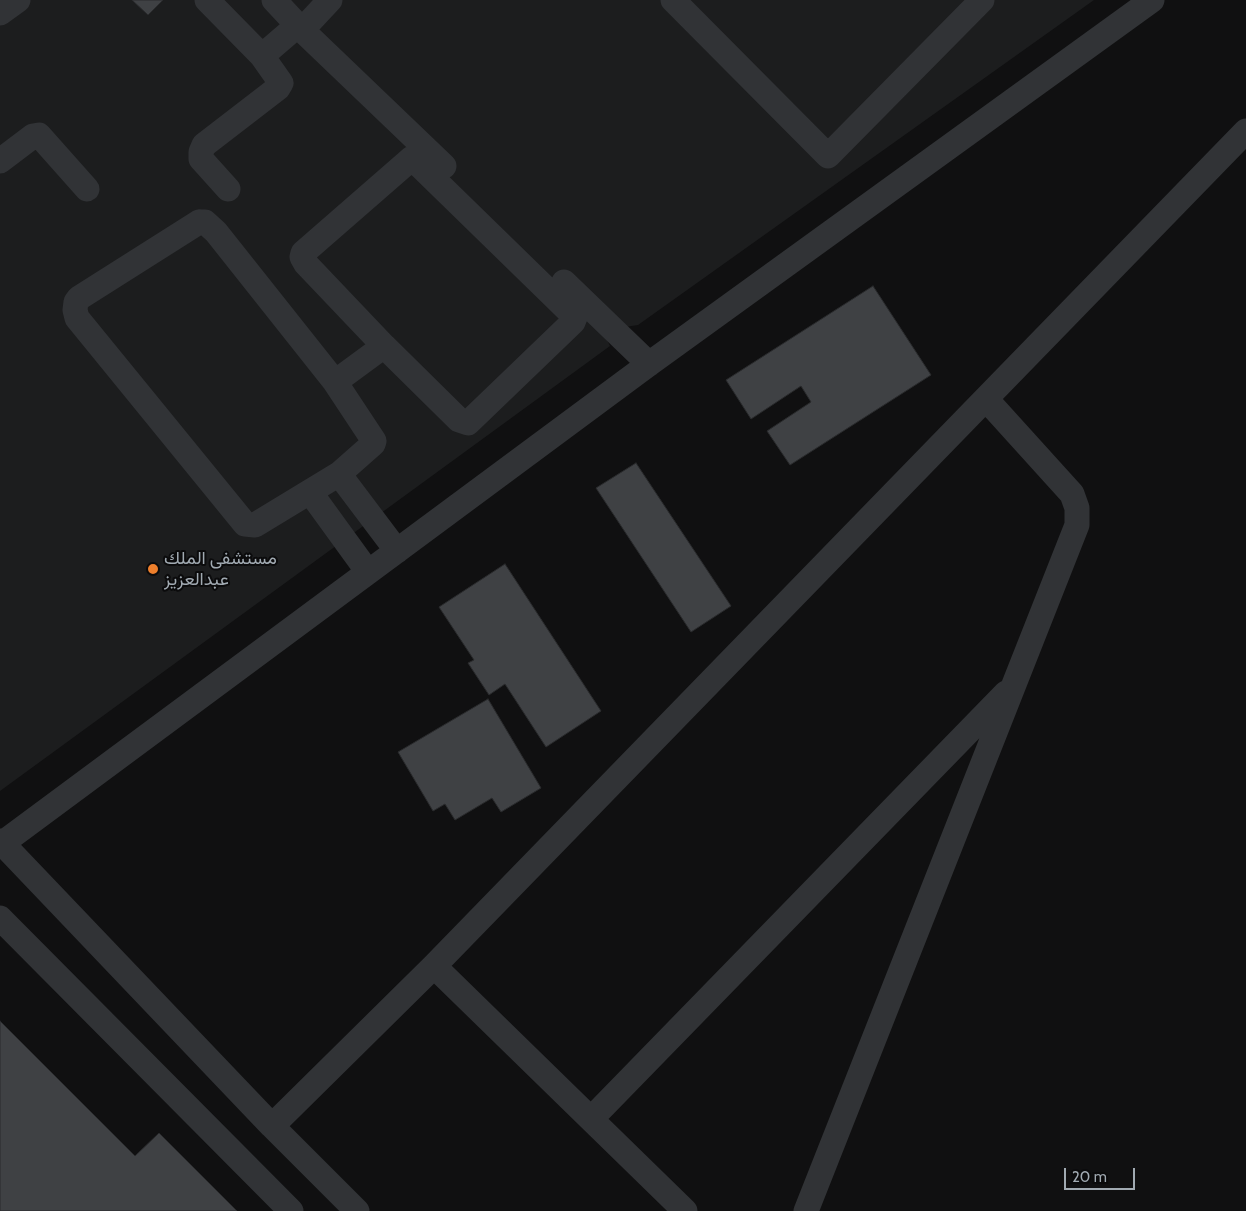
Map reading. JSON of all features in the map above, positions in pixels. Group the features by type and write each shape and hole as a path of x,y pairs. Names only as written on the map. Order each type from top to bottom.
{"street":[{"path":"207,0 262,56 280,80 280,85 204,145 200,152 201,159 228,189"},
{"path":"274,0 649,364"},
{"path":"262,56 300,27 330,0"},
{"path":"673,0 828,156 982,0"},
{"path":"357,1211 272,1126 1,843 649,364 1152,0"},
{"path":"272,1126 434,966 1246,131"},
{"path":"0,161 33,136 39,135 87,189"},
{"path":"412,158 575,316 573,322 468,423 459,420 384,346 306,264 302,257 304,253 412,158"},
{"path":"199,222 205,222 216,232 335,382 374,441 339,474 254,525 245,524 77,318 76,302 79,298 199,222"},
{"path":"335,382 384,346"},
{"path":"806,1211 1077,525 1077,508 1072,494 986,399"},
{"path":"339,474 397,550"},
{"path":"310,492 368,572"},
{"path":"591,1119 1014,685"},
{"path":"0,918 291,1211"},
{"path":"434,966 685,1211"}],"shaded area":[{"name":"مستشفى الملك عبدالعزيز","path":"0,0 1094,0 638,325 625,327 607,340 610,346 0,791"}],"building":[{"path":"132,0 163,0 148,15"},
{"path":"873,286 931,375 790,465 767,431 811,402 801,386 751,419 726,380"},
{"path":"636,463 731,606 691,632 596,488"},
{"path":"505,564 601,711 546,747 505,684 489,695 468,663 474,660 439,607"},
{"path":"488,699 541,788 501,812 492,798 455,820 445,804 433,811 398,752"},
{"path":"0,1021 135,1156 159,1133 237,1211 0,1211"}],"place":[{"name":"مستشفى الملك عبدالعزيز","path":"153,569"}]}
